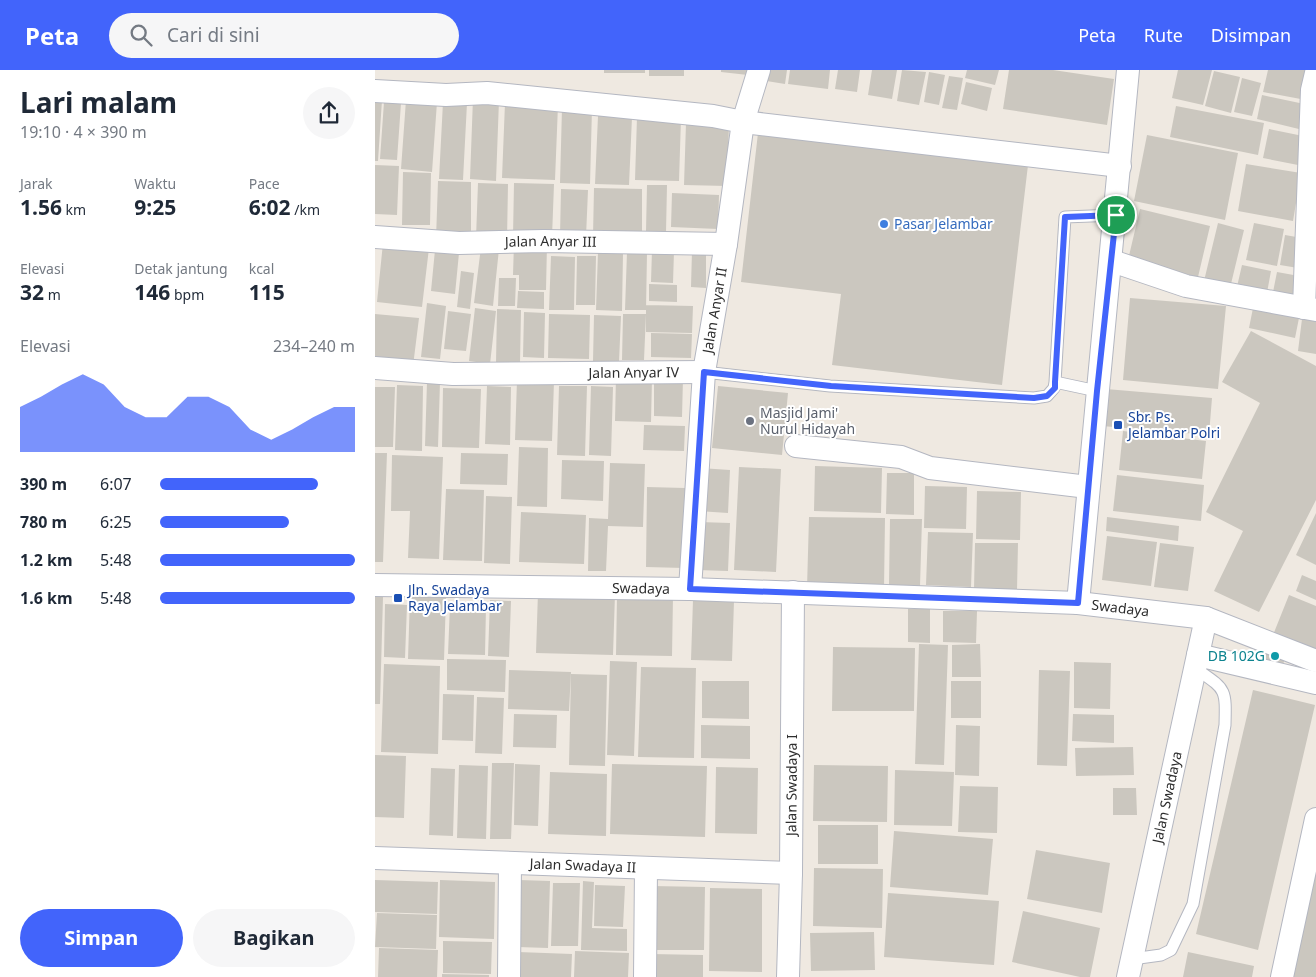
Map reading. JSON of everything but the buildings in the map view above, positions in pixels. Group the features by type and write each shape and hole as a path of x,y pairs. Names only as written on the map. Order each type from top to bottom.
{"street":[{"name":"Jalan Anyar II","path":"690,589 704,372 726,244 743,122 759,70"},
{"path":"1078,603 1097,391 1112,261 1128,70"},
{"path":"1112,261 1187,286 1310,309 1312,90 1316,73"},
{"path":"375,90 446,95 487,93 713,116 743,122 1120,166"},
{"name":"Jalan Anyar III","path":"375,237 459,243 726,244"},
{"name":"Jalan Anyar IV","path":"375,368 453,374 704,372"},
{"path":"796,446 901,457 931,468 1088,486"},
{"name":"Swadaya","path":"375,585 690,589 1078,603 1207,618 1316,661"},
{"name":"Jalan Swadaya I","path":"788,977 791,873 793,592"},
{"name":"Jalan Swadaya","path":"1130,968 1207,618"},
{"path":"1197,662 1316,683"},
{"path":"1282,977 1316,818"},
{"name":"Jalan Swadaya II","path":"375,858 791,873"},
{"path":"509,977 510,863"},
{"path":"645,977 647,868"}],"lane":[{"path":"1097,391 1055,382 1065,217 1116,215"},
{"name":"Jalan Anyar IV","path":"704,372 831,386 1034,398 1047,396 1055,388 1055,382"},
{"path":"1130,968 1171,950 1193,904 1225,725 1226,696 1223,688 1197,662"}],"place":[{"name":"Pasar Jelambar","path":"884,224"},
{"name":"Masjid Jami' Nurul Hidayah","path":"750,421"},
{"name":"Sbr. Ps. Jelambar Polri","path":"1118,425"},
{"name":"Jln. Swadaya Raya Jelambar","path":"398,598"},
{"name":"DB 102G","path":"1275,656"}],"route":[{"path":"1116,215 1097,391 1078,603 690,589 704,372 831,386 1034,398 1047,396 1055,388 1065,217 1116,215"}]}
